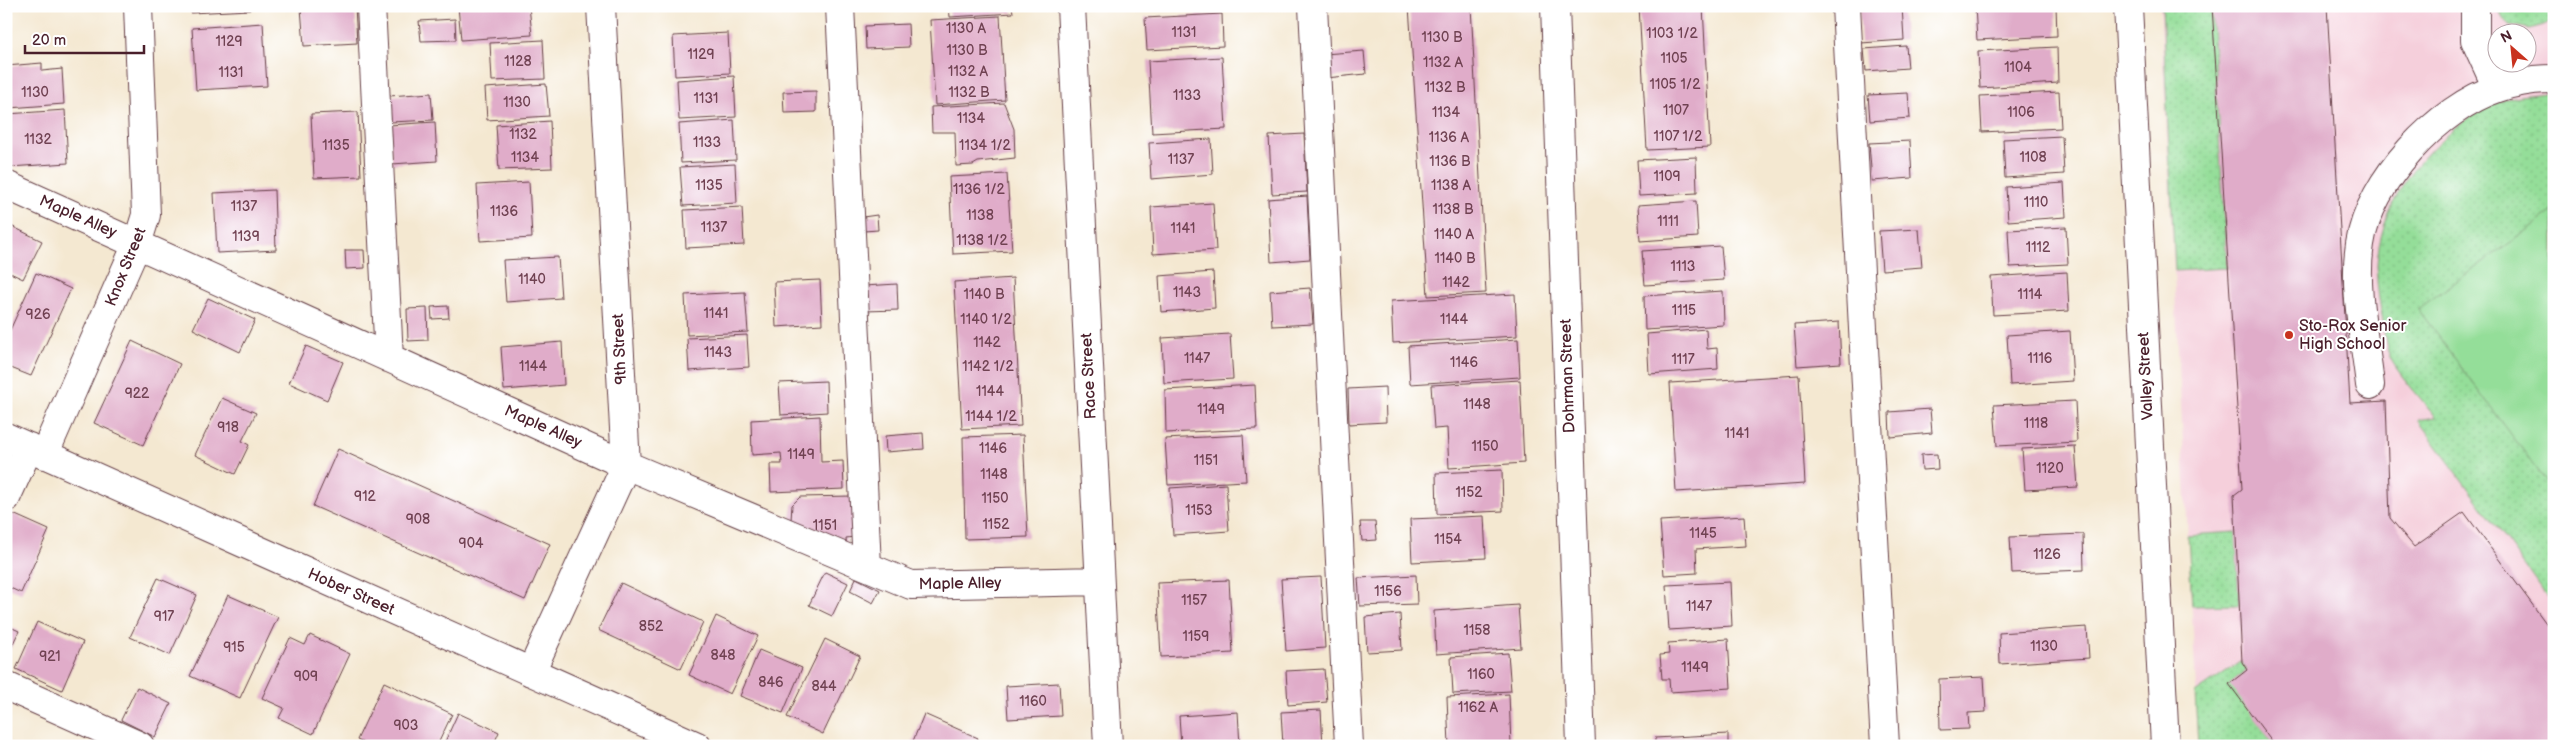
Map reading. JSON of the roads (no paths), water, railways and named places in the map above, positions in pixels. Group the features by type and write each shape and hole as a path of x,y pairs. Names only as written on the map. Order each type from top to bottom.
{"street":[{"name":"Knox Street","path":"6,498 26,446 137,244 146,215 138,6"},
{"path":"371,6 389,358"},
{"name":"9th Street","path":"531,672 626,465 601,6"},
{"path":"840,6 867,566"},
{"name":"Race Street","path":"1071,6 1108,746"},
{"path":"1313,6 1348,746"},
{"name":"Dohrman Street","path":"1555,6 1581,746"},
{"path":"1846,6 1884,746"},
{"name":"Valley Street","path":"2128,6 2165,746"},
{"path":"2475,6 2475,40 2497,88"},
{"path":"2370,384 2359,282 2360,244 2372,206 2393,171 2421,138 2459,107 2497,88 2539,79 2554,79"},
{"name":"Maple Alley","path":"6,185 626,465 911,585 1099,581"},
{"name":"Hober Street","path":"26,446 697,746"},
{"path":"6,686 140,746"}],"place":[{"name":"Sto-Rox Senior High School","path":"2289,335"}]}
